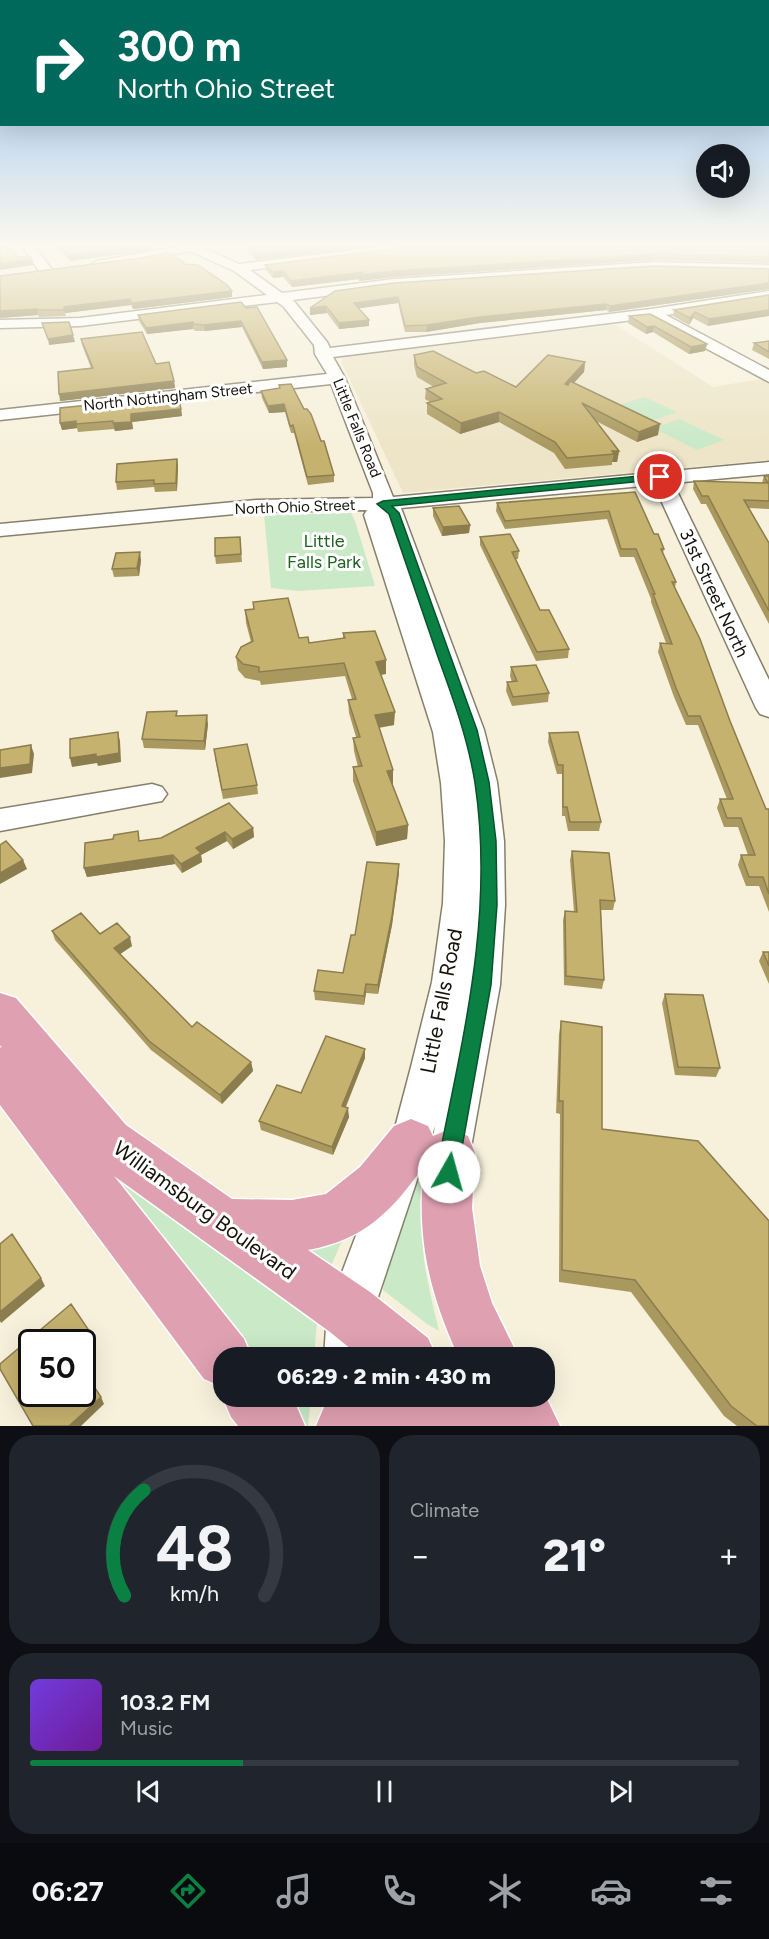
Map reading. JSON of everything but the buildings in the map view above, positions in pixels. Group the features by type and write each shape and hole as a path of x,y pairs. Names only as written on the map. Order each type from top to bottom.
{"main road":[{"name":"Williamsburg Boulevard","path":"0,1012 109,1142 224,1225 349,1335 380,1347"},
{"path":"0,1068 215,1347"},
{"path":"224,1225 282,1228 325,1220 354,1208 384,1180 430,1148 446,1209 454,1269 473,1329 484,1347"},
{"path":"345,1426 368,1411 386,1403 497,1413"},
{"path":"260,1407 275,1426"}],"street":[{"path":"0,339 80,322 149,314"},
{"name":"Little Falls Road","path":"286,314 311,346 323,354 337,378 383,493 383,504 375,515 447,732 456,783 460,841 459,903 430,1148 349,1335"},
{"path":"323,354 647,314"},
{"path":"652,314 769,377"},
{"path":"0,324 80,322"},
{"name":"North Nottingham Street","path":"0,415 337,378"},
{"name":"North Ohio Street","path":"0,530 256,507 383,504 769,468"},
{"name":"31st Street North","path":"660,477 769,708"},
{"path":"0,820 152,794"},
{"path":"345,1426 346,1407"}],"shaded area":[{"path":"611,322 713,387 761,379 769,384 769,460 403,493 342,363 342,359 348,356"}],"green space":[{"path":"645,397 677,412 652,421 619,405"},
{"path":"680,419 724,440 697,450 653,428"},
{"name":"Little Falls Park","path":"351,513 375,586 298,591 271,588 264,515"},
{"path":"41,1090 317,1321 315,1347 238,1347"},
{"path":"417,1181 425,1188 422,1243 439,1331 383,1290 386,1270 410,1184"},
{"path":"347,1229 331,1266 301,1246"},
{"path":"286,1407 310,1407 308,1426 302,1426"}],"route":[{"path":"449,1172 450,1153 482,985 489,905 489,841 482,782 470,730 394,513 383,504 660,477"}]}
